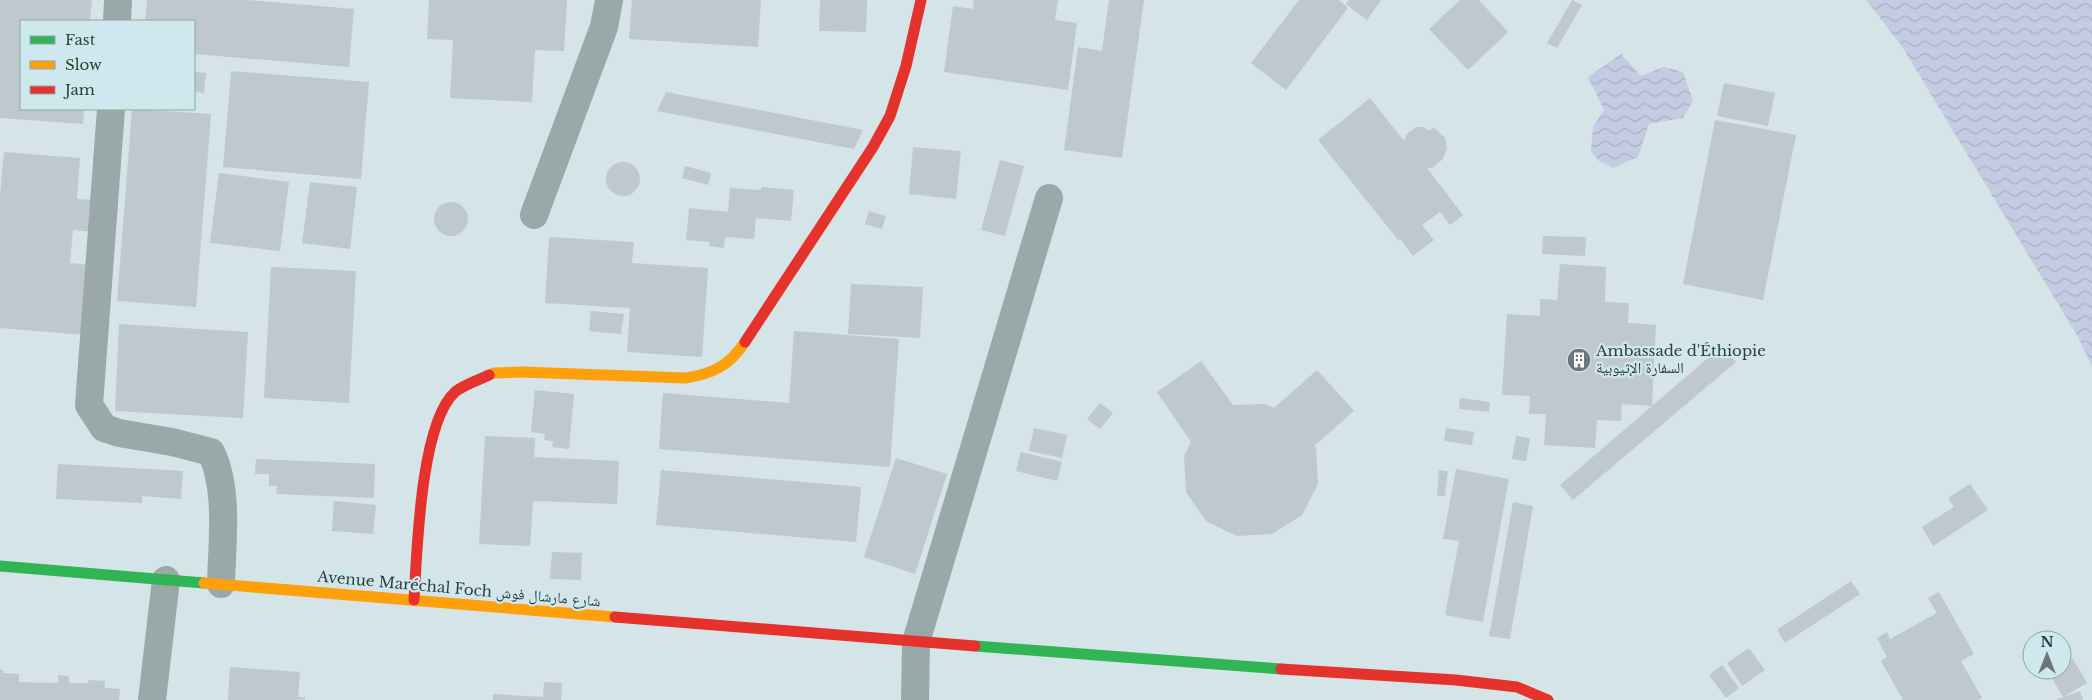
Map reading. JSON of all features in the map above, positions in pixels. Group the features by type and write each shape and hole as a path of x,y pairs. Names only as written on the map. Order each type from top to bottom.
{"street":[{"path":"117,20 118,0"},
{"path":"534,215 604,27 609,0"},
{"path":"414,600 418,527 428,455 441,413 455,392 494,373 522,372 685,378 716,372 736,356 873,147 890,116 906,66 921,0"},
{"path":"111,110 89,405 104,428 119,433 172,442 211,452 218,467 223,520 221,584"},
{"path":"915,700 916,642 1050,198"},
{"name":"Avenue Maréchal Foch شارع مارشال فوش","path":"0,566 916,642 1369,676 1456,680 1518,687 1548,700"},
{"path":"152,700 166,580"}],"water":[{"path":"1866,0 2092,0 2092,367 2078,337 1901,45"},
{"path":"1621,54 1641,76 1664,67 1683,72 1693,101 1683,118 1649,124 1638,157 1613,168 1599,161 1591,151 1593,127 1604,110 1588,77"}],"building":[{"path":"0,0 92,0 90,20 20,20 20,110 84,110 83,124 0,118"},
{"path":"147,0 247,0 354,9 349,67 195,54 195,20 145,20"},
{"path":"429,0 567,0 564,51 535,50 532,102 450,98 453,40 427,39"},
{"path":"632,0 761,0 758,47 629,39"},
{"path":"820,0 867,0 866,32 819,31"},
{"path":"974,0 1058,0 1055,20 1077,23 1068,90 944,72 953,6 973,9"},
{"path":"1109,0 1144,0 1122,158 1064,150 1078,47 1102,51"},
{"path":"1299,0 1339,0 1348,8 1286,90 1251,63"},
{"path":"1349,0 1381,0 1367,20 1346,4"},
{"path":"1460,0 1479,0 1508,32 1468,70 1429,29"},
{"path":"1572,0 1582,5 1557,48 1547,43"},
{"path":"231,71 369,82 361,179 223,167"},
{"path":"195,72 206,73 204,93 195,92"},
{"path":"1724,83 1775,93 1768,126 1717,116"},
{"path":"666,92 863,130 854,149 657,111"},
{"path":"1370,98 1404,141 1407,134 1416,127 1424,127 1429,131 1434,127 1445,138 1447,149 1443,159 1432,168 1427,168 1463,215 1450,225 1440,212 1422,225 1434,240 1413,256 1318,140"},
{"path":"132,110 211,114 196,307 117,301"},
{"path":"1715,120 1796,135 1763,300 1683,284"},
{"path":"913,147 961,151 956,199 909,194"},
{"path":"4,152 80,158 77,199 97,200 94,232 73,230 70,263 91,265 85,335 0,328 0,195"},
{"path":"1000,160 1024,166 1005,236 981,230"},
{"path":"623,162 630,163 635,167 639,172 639,186 635,191 630,195 623,196 616,195 611,191 607,186 606,179 607,172 611,167 616,163"},
{"path":"685,166 711,173 708,185 682,178"},
{"path":"219,173 289,182 280,251 210,243"},
{"path":"310,182 357,187 350,249 302,243"},
{"path":"761,187 794,190 791,221 756,218 754,239 725,237 724,248 709,246 710,242 686,240 689,208 728,212 730,188 761,190"},
{"path":"451,202 458,203 463,207 467,212 467,226 463,231 458,235 451,236 444,235 439,231 435,226 434,219 435,212 439,207 444,203"},
{"path":"869,211 886,216 882,229 865,224"},
{"path":"1543,236 1586,237 1585,256 1542,254"},
{"path":"549,237 634,242 632,263 708,268 702,357 627,352 630,308 545,303"},
{"name":"Ambassade d'Éthiopie السفارة الإثيوبية","path":"1560,264 1606,267 1605,302 1629,303 1628,323 1656,325 1652,406 1622,404 1621,421 1597,420 1595,448 1544,445 1546,414 1529,414 1530,396 1502,395 1507,314 1540,316 1540,299 1557,300"},
{"path":"271,267 356,271 349,403 264,398"},
{"path":"851,284 923,287 920,338 848,334"},
{"path":"591,311 624,314 621,334 589,331"},
{"path":"119,324 248,332 243,418 115,411"},
{"path":"794,331 899,339 890,467 659,449 663,393 789,403"},
{"path":"1722,346 1736,362 1573,500 1560,485"},
{"path":"1201,361 1233,405 1265,404 1274,408 1317,370 1354,411 1314,446 1316,448 1318,484 1302,515 1272,534 1237,536 1206,521 1186,492 1184,456 1191,442 1157,392"},
{"path":"535,390 574,394 569,449 552,447 553,441 544,440 545,434 531,432"},
{"path":"1460,398 1490,402 1489,412 1459,409"},
{"path":"1100,403 1113,413 1100,429 1087,419"},
{"path":"1034,428 1067,435 1062,458 1029,451"},
{"path":"1446,428 1474,432 1472,445 1444,441"},
{"path":"485,436 535,438 534,457 619,461 617,504 533,501 530,546 479,544"},
{"path":"1516,436 1530,438 1526,461 1512,459"},
{"path":"1021,452 1062,462 1057,481 1016,471"},
{"path":"896,458 947,474 915,574 864,557"},
{"path":"256,459 375,464 374,498 276,494 277,486 269,486 269,474 255,474"},
{"path":"58,464 183,471 181,499 142,496 142,503 56,499"},
{"path":"1456,469 1509,479 1483,622 1445,615 1459,541 1443,539"},
{"path":"661,470 861,487 856,542 656,525"},
{"path":"1439,470 1448,471 1445,496 1437,496"},
{"path":"1970,484 1988,510 1933,546 1922,527 1954,507 1948,498"},
{"path":"334,501 376,505 373,534 332,531"},
{"path":"1513,502 1533,506 1510,639 1489,636"},
{"path":"552,552 582,553 581,580 550,579"},
{"path":"1851,581 1860,594 1785,643 1777,630"},
{"path":"1939,592 1974,654 1961,661 1982,698 1978,700 1903,700 1881,661 1887,657 1877,638 1887,632 1890,639 1937,613 1928,598"},
{"path":"1749,648 1765,670 1742,686 1727,663"},
{"path":"2072,660 2087,683 2063,697 2053,680 2072,680"},
{"path":"1722,665 1739,688 1726,698 1709,675"},
{"path":"230,667 300,672 298,697 305,697 305,700 228,700"},
{"path":"0,670 3,670 3,673 19,674 19,682 58,683 58,675 69,676 69,683 88,683 88,680 105,681 105,688 120,689 119,700 0,700"},
{"path":"544,682 562,683 561,700 493,700 493,694 543,697"},
{"path":"2080,691 2083,700 2056,700"}],"traffic: fast":[{"path":"0,566 204,583"},
{"path":"975,646 1281,669"}],"traffic: slow":[{"path":"489,375 494,373 522,372 685,378 704,374 720,367 733,357 745,342"},
{"path":"204,583 615,617"}],"traffic: jam":[{"path":"745,342 873,147 890,116 906,66 921,0"},
{"path":"414,600 422,490 434,431 443,408 455,392 489,375"},
{"path":"615,617 975,646"},
{"path":"1281,669 1456,680 1517,687 1548,700"}],"place":[{"name":"Ambassade d'Éthiopie السفارة الإثيوبية","path":"1579,360"}]}
